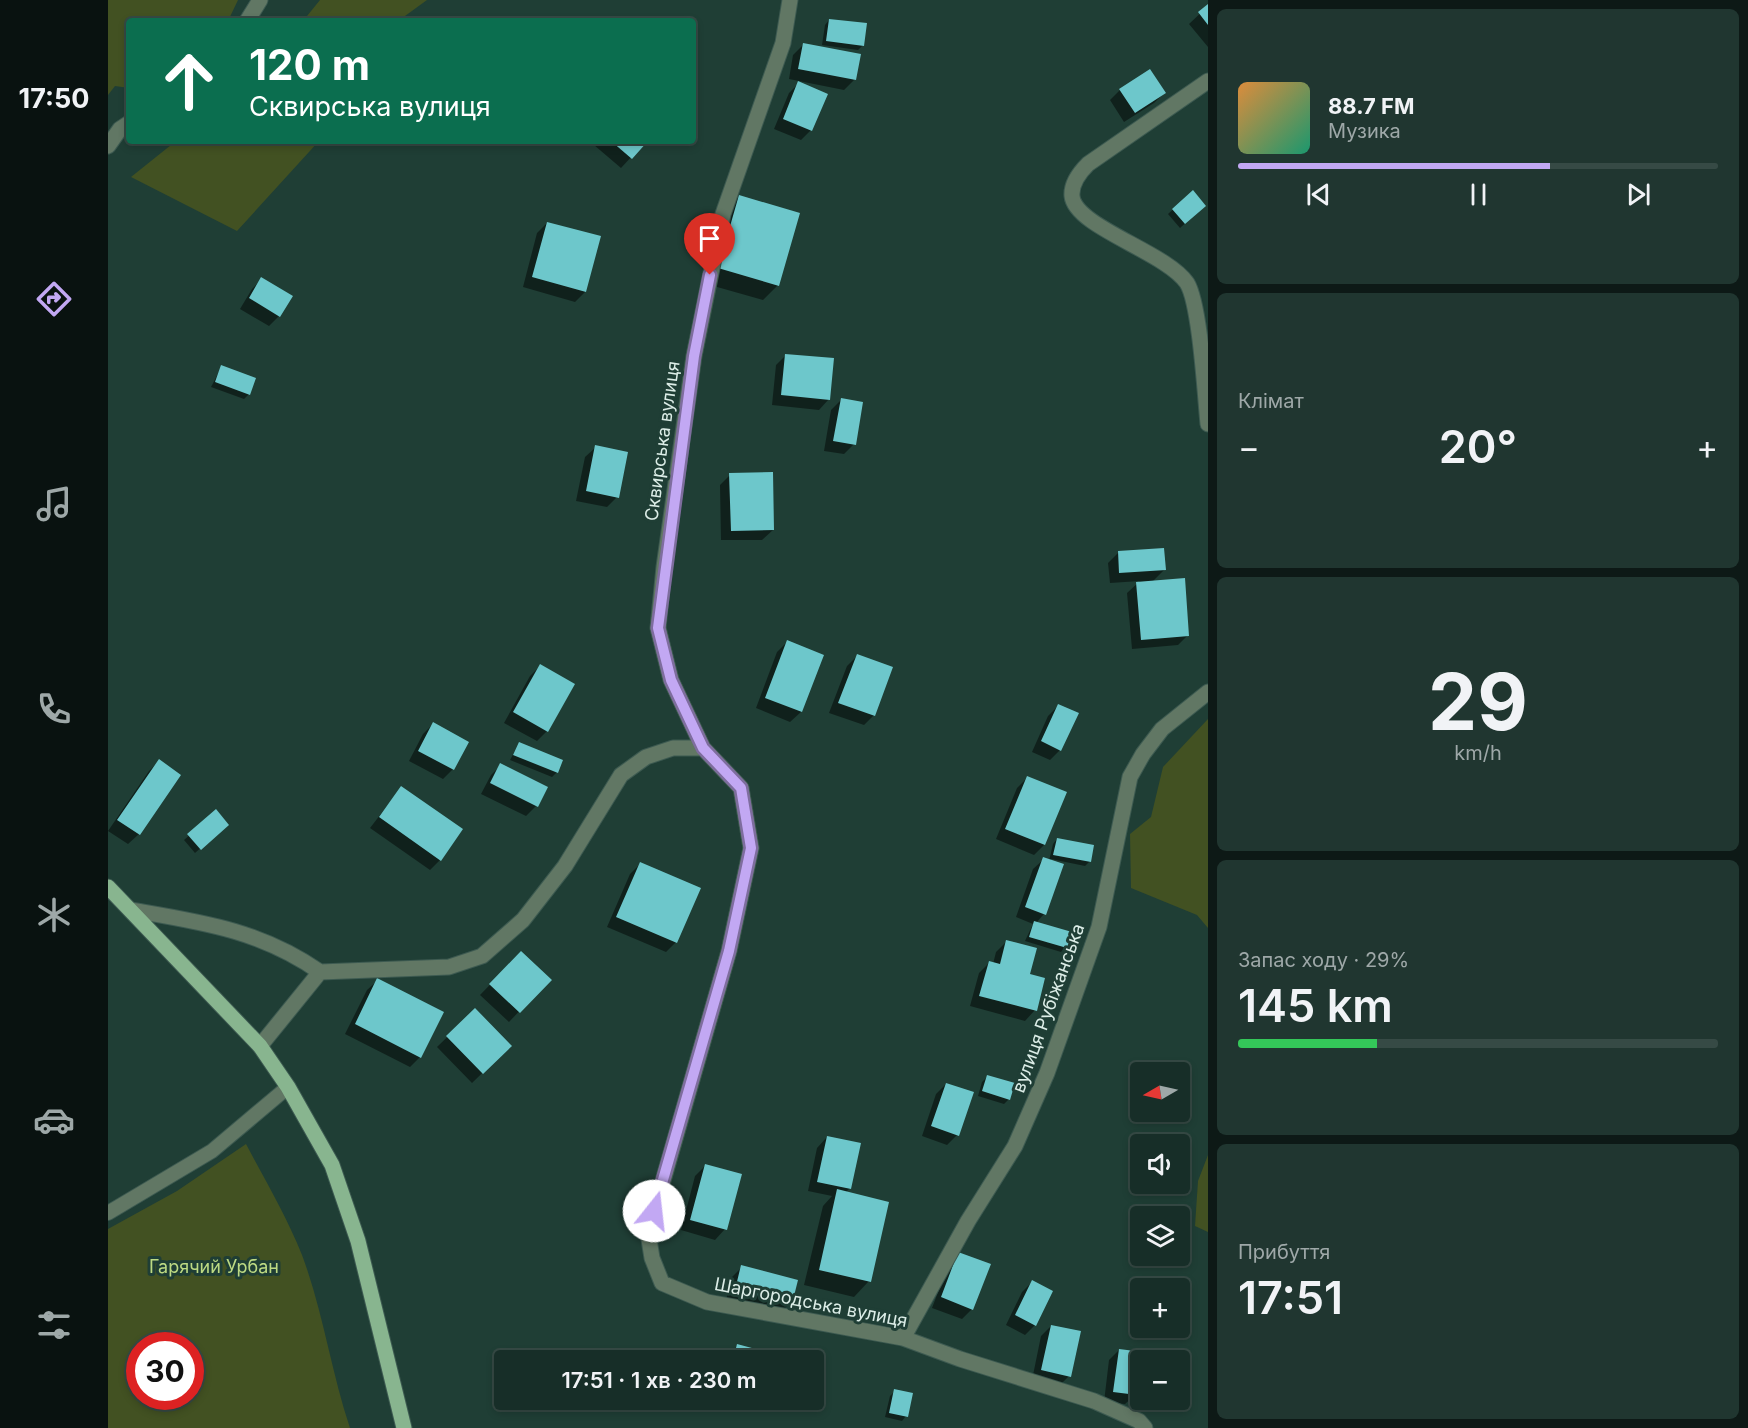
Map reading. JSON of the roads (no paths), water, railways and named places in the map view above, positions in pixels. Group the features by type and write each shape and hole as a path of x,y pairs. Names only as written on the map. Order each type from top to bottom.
{"main road":[{"path":"108,887 260,1046 288,1088 332,1165 358,1241 404,1428"}],"street":[{"path":"249,18 261,0"},
{"name":"Сквирська вулиця","path":"703,748 671,680 658,628 664,567 694,356 723,214 783,43 790,0"},
{"path":"1208,81 1088,164 1077,176 1072,196 1079,212 1091,222 1174,267 1188,285 1195,310 1208,424"},
{"path":"108,146 120,129 126,125"},
{"name":"вулиця Рубіжанська","path":"903,1338 968,1221 1015,1146 1047,1073 1100,927 1130,777 1143,754 1162,729 1208,692"},
{"path":"131,910 226,926 298,956 320,972 449,966 482,956 530,911 565,866 621,776 646,757 673,748 703,748"},
{"name":"Шаргородська вулиця","path":"703,748 741,788 751,848 729,951 648,1233 652,1258 662,1283 707,1302 903,1338 960,1359 1094,1401 1139,1421 1145,1428"},
{"path":"260,1046 320,972"}],"lane":[{"path":"108,1213 212,1151 288,1088"}],"park label":[{"name":"Гарячий Урбан","path":"214,1266"}]}
